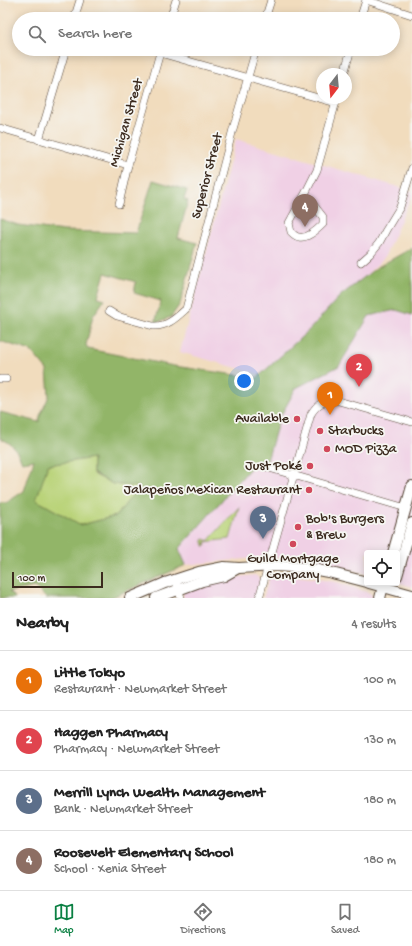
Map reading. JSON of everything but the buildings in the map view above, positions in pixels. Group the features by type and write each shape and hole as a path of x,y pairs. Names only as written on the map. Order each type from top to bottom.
{"main road":[{"path":"394,550 412,486"},
{"path":"400,566 412,524"},
{"path":"156,598 202,581 224,576 239,568 268,566 312,569 364,582"},
{"path":"380,598 383,586"},
{"path":"130,598 179,589"},
{"path":"393,590 412,595"}],"street":[{"path":"76,12 80,0"},
{"path":"172,12 176,0"},
{"path":"268,12 271,0"},
{"path":"362,12 366,0 412,14"},
{"path":"39,140 64,56"},
{"name":"Michigan Street","path":"118,204 160,56"},
{"path":"177,56 248,78 316,96"},
{"name":"Superior Street","path":"109,311 117,316 153,326 159,326 175,319 186,309 231,136 254,56"},
{"path":"346,68 350,56"},
{"path":"305,194 323,217 323,224 315,231 303,237 298,237 291,232 289,223 317,170 336,104"},
{"path":"0,128 128,165"},
{"path":"360,262 379,244 400,207 412,168"},
{"path":"259,598 311,414 315,407 328,400 335,400 412,422"},
{"path":"269,468 406,508"}],"shaded area":[{"path":"236,139 412,191 412,195 384,258 262,375 180,352"},
{"path":"396,310 412,315 412,587 400,583 400,550 364,550 364,573 322,562 265,557 186,565 179,549 253,465 267,461 279,419 296,388 339,366 369,316"},
{"path":"276,574 337,582 370,593 374,598 263,598 269,579 272,575"},
{"path":"255,575 259,578 260,582 256,598 184,598 183,595 184,591 220,579"}],"green space":[{"path":"153,180 187,190 184,199 188,201 178,238 197,243 180,304 171,317 155,323 161,301 134,293 136,282 105,273 98,297 105,299 93,316 86,345 88,349 174,366 257,378 310,329 340,296 376,268 412,248 412,315 396,310 369,316 339,366 296,388 279,419 267,461 253,465 179,549 186,565 110,598 46,598 35,587 9,592 15,598 0,598 0,503 6,503 24,491 34,460 22,462 14,447 0,438 0,412 39,422 40,416 49,396 47,370 31,351 0,341 0,219 18,225 64,231 136,233","holes":["93,458 93,473 113,484 139,487 116,516 81,525 36,500 48,465"]},
{"path":"93,458 93,474 113,484 140,487 116,516 81,525 36,500 47,465"},
{"path":"239,507 230,539 205,542 205,547 203,540 205,539 208,541"}],"place":[{"name":"Roosevelt Elementary School","path":"305,227"},
{"name":"Haggen Pharmacy","path":"359,387"},
{"name":"Little Tokyo","path":"330,415"},
{"name":"Available","path":"297,419"},
{"name":"Starbucks","path":"320,431"},
{"name":"MOD Pizza","path":"327,449"},
{"name":"Just Poké","path":"310,466"},
{"name":"Jalapeños Mexican Restaurant","path":"309,490"},
{"name":"Bob's Burgers & Brew","path":"298,527"},
{"name":"Merrill Lynch Wealth Management","path":"263,539"},
{"name":"Guild Mortgage Company","path":"293,544"}]}
